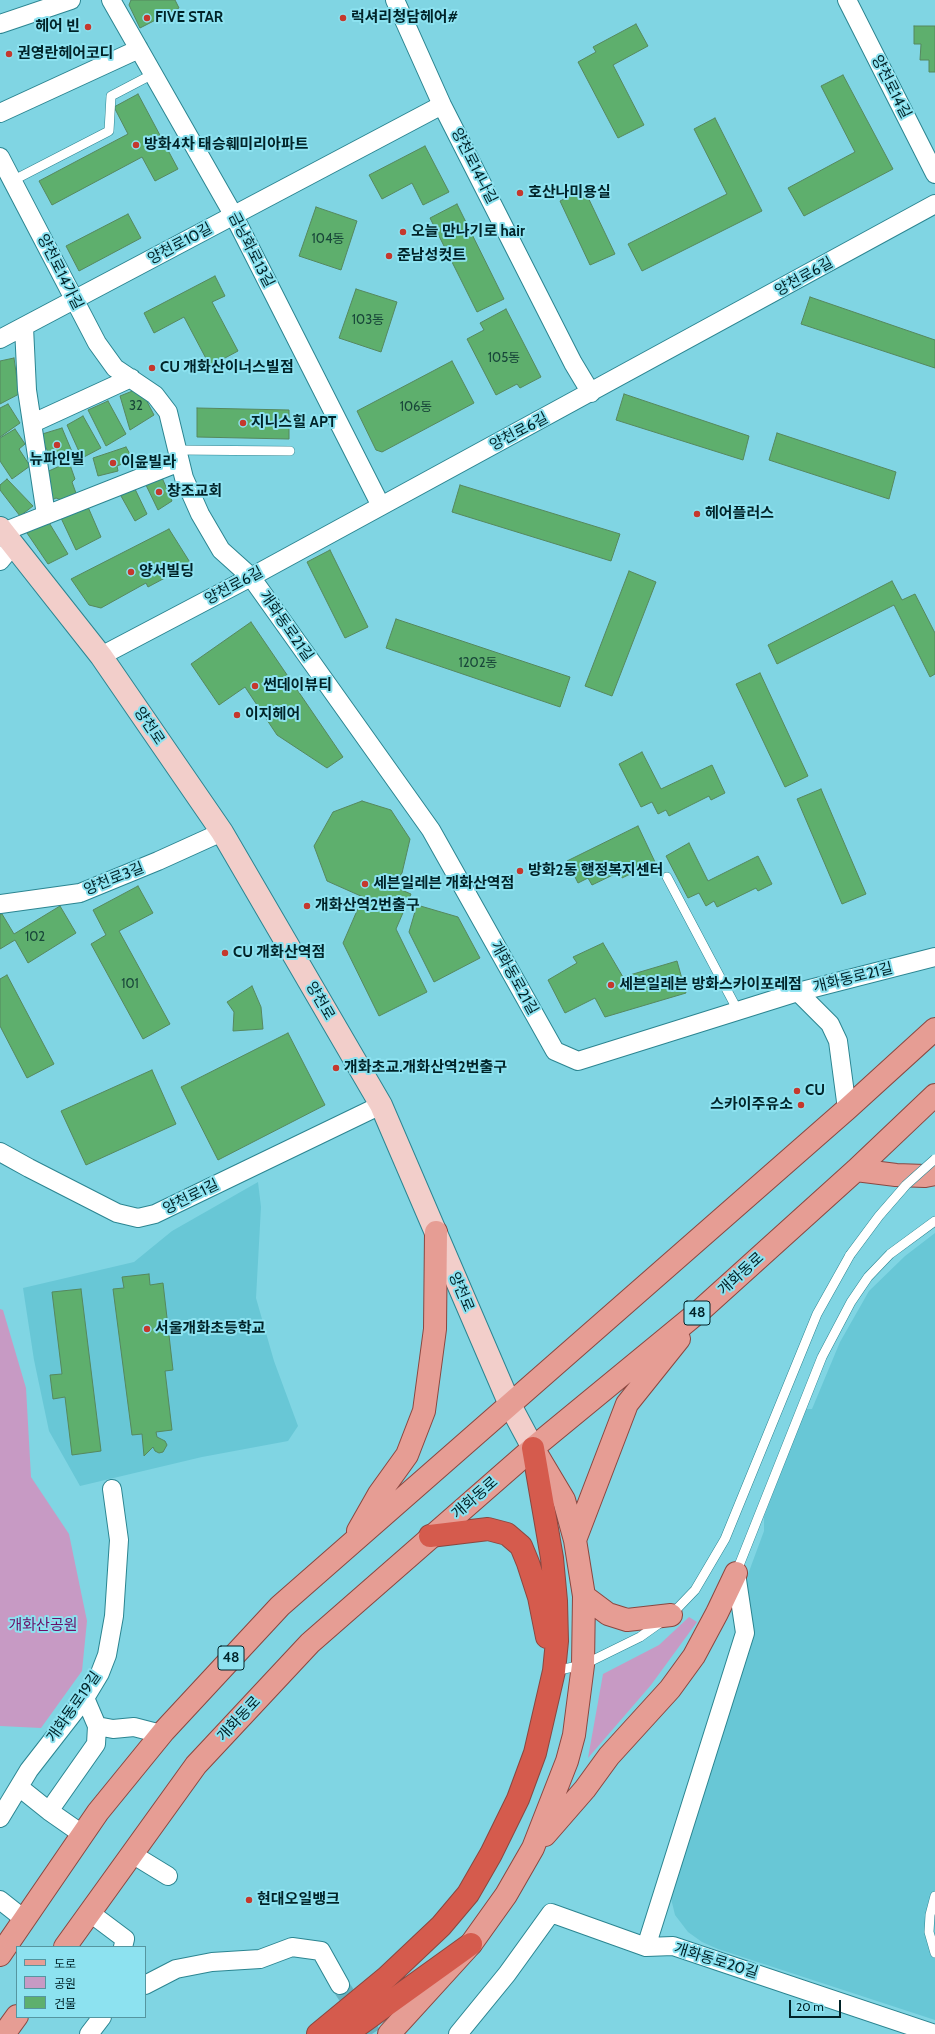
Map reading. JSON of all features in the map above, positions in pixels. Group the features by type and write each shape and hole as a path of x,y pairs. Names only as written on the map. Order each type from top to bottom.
{"highway":[{"path":"318,2034 387,1977 441,1926 468,1894 491,1854 518,1799 535,1753 554,1671 556,1601 551,1550 533,1448"},
{"path":"430,1536 488,1529 507,1534 520,1546 528,1563 539,1597 554,1671"},
{"path":"346,2034 470,1944"}],"main road":[{"name":"양천로","path":"4,541 101,656 222,832 381,1105 510,1406 533,1448"},
{"path":"510,1406 847,1109 935,1028"},
{"name":"개화동로","path":"65,1946 196,1765 310,1642 430,1536 533,1448 702,1309 856,1170 935,1095"},
{"path":"856,1170 896,1175 925,1176 935,1174"},
{"path":"351,1544 379,1494 407,1455 424,1411 435,1329 436,1232"},
{"path":"575,1540 627,1404 702,1309"},
{"name":"48","path":"0,1954 82,1834 161,1734 280,1606 510,1406"},
{"path":"389,2034 470,1944 506,1895 533,1848 567,1761 574,1735 583,1665 584,1596 575,1540 564,1500 533,1448"},
{"path":"533,1848 585,1789 609,1756 674,1683 694,1656 736,1573"},
{"path":"584,1596 608,1614 627,1620 672,1615"},
{"path":"4,2034 16,2017"}],"street":[{"path":"0,24 71,0"},
{"name":"금낭화로13길","path":"111,0 234,216 380,506"},
{"name":"양천로14나길","path":"395,0 442,105 573,363 591,393"},
{"name":"양천로14길","path":"847,0 935,174"},
{"path":"0,113 139,49"},
{"name":"양천로10길","path":"0,339 442,105"},
{"name":"양천로14가길","path":"0,157 97,343 115,368 155,395 168,412 184,478 200,514 221,550 251,577"},
{"name":"양천로6길","path":"101,656 251,577 591,393 935,204"},
{"path":"24,327 27,390 46,515"},
{"path":"33,423 131,378"},
{"name":"양천로","path":"4,541 46,515 178,456"},
{"name":"개화동로21길","path":"251,577 431,830 555,1051 578,1061 798,992 935,957"},
{"name":"양천로3길","path":"0,904 80,893 158,861 222,832"},
{"path":"798,992 830,1024 838,1041 847,1109"},
{"name":"양천로1길","path":"0,1152 117,1212 138,1218 155,1214 381,1105"},
{"name":"개화동로19길","path":"0,1818 29,1770 85,1698 100,1673 107,1655 114,1616 120,1540 112,1489"},
{"path":"646,1947 745,1633 736,1573"},
{"path":"49,1811 96,1744 98,1726 85,1698"},
{"path":"98,1726 113,1729 134,1728 161,1734"},
{"path":"19,1787 49,1811 82,1834"},
{"path":"132,1854 168,1876"},
{"path":"0,1900 24,1919"},
{"path":"89,1912 125,1939 123,1946"},
{"name":"개화동로20길","path":"458,2034 507,1974 551,1913 646,1947 673,1946 935,2034"},
{"path":"146,1984 176,1969 212,1962 260,1959 292,1946 321,1951 340,1985"},
{"path":"89,2034 101,2018"}],"lane":[{"path":"12,181 108,131 111,96 153,74"},
{"path":"178,456 290,451"},
{"path":"667,877 738,1011"},
{"path":"554,1671 583,1665 640,1637 672,1615 695,1590 725,1539 817,1314 830,1287 850,1255 879,1216 906,1185 935,1159"},
{"path":"736,1573 822,1358 851,1302 868,1277 890,1254 935,1221"},
{"path":"935,1896 930,1915 929,1932 935,1953"}],"shaded area":[{"name":"서울개화초등학교","path":"258,1182 261,1207 256,1298 274,1361 298,1426 288,1441 202,1457 80,1486 49,1431 34,1360 23,1288 134,1262 172,1231"},
{"path":"935,1233 935,2020 718,1949 702,1942 688,1932 675,1915 670,1894 749,1632 744,1585 764,1531 764,1517 805,1409 812,1409 840,1342 869,1291 905,1256"}],"green space":[{"name":"개화산공원","path":"0,1309 3,1310 26,1388 31,1477 69,1534 87,1621 82,1671 41,1728 0,1726"},
{"path":"689,1617 697,1622 651,1685 588,1758 603,1674 659,1645"}],"building":[{"name":"FIVE STAR","path":"131,0 175,0 179,8 140,28 129,5"},
{"path":"636,24 648,46 613,65 644,125 618,138 578,62 596,52 593,47"},
{"path":"914,26 935,26 935,72 929,72 929,60 920,60 921,44 914,44"},
{"path":"843,75 893,169 804,216 788,188 855,152 821,86"},
{"name":"방화4차 태승훼미리아파트","path":"138,94 178,169 155,181 142,157 52,205 39,181 128,134 114,107"},
{"path":"715,118 762,211 642,271 628,244 727,194 694,129"},
{"path":"425,146 449,192 423,205 412,183 382,199 369,175"},
{"path":"584,189 615,254 590,265 560,201"},
{"path":"457,204 504,299 477,312 430,218"},
{"path":"316,207 357,221 341,270 299,256"},
{"path":"128,214 141,238 79,271 66,246"},
{"path":"215,276 225,296 212,302 238,351 210,366 184,317 154,333 144,313"},
{"path":"356,289 397,302 381,352 339,338"},
{"path":"810,297 935,340 935,368 801,324"},
{"path":"506,309 541,377 520,388 517,384 496,395 467,339 484,330 480,323"},
{"path":"14,358 19,394 0,404 0,361"},
{"path":"452,361 474,403 382,452 376,450 357,411"},
{"path":"140,388 154,415 130,430 120,396"},
{"path":"624,394 749,436 743,460 616,420"},
{"path":"108,401 126,434 106,446 88,410"},
{"path":"8,404 20,423 0,437 0,408"},
{"name":"지니스힐 APT","path":"197,408 289,410 289,439 197,437"},
{"path":"83,416 101,448 82,458 67,425"},
{"name":"뉴파인빌","path":"62,428 73,454 52,459 39,435"},
{"path":"15,429 25,444 19,449 30,466 12,479 0,461 0,438"},
{"path":"777,433 896,472 889,499 769,460"},
{"name":"이윤빌라","path":"126,447 134,461 123,466 122,464 117,466 118,471 98,476 93,458"},
{"path":"69,462 75,479 72,482 77,496 64,501 56,498 50,501 42,474"},
{"name":"창조교회","path":"160,473 172,501 158,510 145,483"},
{"path":"7,479 33,506 20,516 0,490 0,485"},
{"path":"460,485 620,534 611,561 452,512"},
{"path":"134,487 147,514 135,521 121,496"},
{"path":"88,507 101,537 76,550 61,518"},
{"path":"48,521 68,554 48,564 27,533"},
{"name":"양서빌딩","path":"169,529 191,564 148,587 146,583 101,608 89,605 71,579"},
{"path":"330,550 368,627 345,638 307,562"},
{"path":"629,571 656,582 612,696 585,686"},
{"path":"892,581 902,600 915,594 935,633 935,674 930,677 894,605 777,664 768,645"},
{"path":"396,619 570,677 560,707 386,648"},
{"path":"251,622 343,757 327,768 277,735 245,687 219,705 191,664"},
{"path":"760,673 808,776 785,787 736,684"},
{"path":"642,752 661,789 712,765 725,793 711,800 709,796 669,816 666,810 658,814 652,802 641,807 619,764"},
{"path":"821,789 866,894 842,904 797,799"},
{"path":"362,801 391,810 410,839 402,873 392,886 411,894 396,929 427,992 379,1016 343,943 363,897 327,881 314,846 333,812"},
{"path":"638,826 655,862 622,878 619,872 592,885 588,878 578,883 567,861"},
{"path":"689,843 708,881 758,856 772,884 758,891 756,888 717,907 714,901 706,906 699,893 688,898 666,856"},
{"path":"138,886 153,913 119,931 170,1024 143,1039 91,944 106,935 93,910"},
{"path":"417,905 458,917 480,958 434,982 409,932"},
{"path":"60,906 76,933 28,963 15,940 0,949 0,914 2,914 14,934"},
{"path":"603,943 623,977 677,961 686,993 605,1017 595,998 565,1013 548,980 577,963 573,957"},
{"path":"7,975 54,1064 27,1078 0,1026 0,979"},
{"path":"252,986 261,1007 263,1029 233,1031 234,1012 227,1002"},
{"path":"288,1033 325,1105 218,1160 181,1087"},
{"path":"152,1070 176,1124 86,1165 61,1111"},
{"path":"149,1274 150,1285 163,1283 173,1370 165,1371 172,1430 156,1432 157,1437 165,1441 167,1445 163,1452 159,1453 155,1451 153,1447 144,1456 142,1434 132,1435 113,1289 124,1288 122,1277"},
{"path":"81,1289 101,1451 72,1455 65,1397 53,1399 50,1375 62,1374 52,1292"}],"tunnel":[{"path":"340,1985 372,2034"}],"place":[{"name":"FIVE STAR","path":"147,18"},
{"name":"럭셔리청담헤어#","path":"343,18"},
{"name":"헤어 빈","path":"88,27"},
{"name":"권영란헤어코디","path":"9,54"},
{"name":"방화4차 태승훼미리아파트","path":"136,145"},
{"name":"호산나미용실","path":"520,193"},
{"name":"오늘 만나기로 hair","path":"403,232"},
{"name":"준남성컷트","path":"389,256"},
{"name":"CU 개화산이너스빌점","path":"152,368"},
{"name":"지니스힐 APT","path":"243,423"},
{"name":"뉴파인빌","path":"57,445"},
{"name":"이윤빌라","path":"113,463"},
{"name":"창조교회","path":"159,492"},
{"name":"헤어플러스","path":"697,514"},
{"name":"양서빌딩","path":"131,572"},
{"name":"썬데이뷰티","path":"255,686"},
{"name":"이지헤어","path":"237,715"},
{"name":"방화2동 행정복지센터","path":"520,871"},
{"name":"세븐일레븐 개화산역점","path":"365,884"},
{"name":"개화산역2번출구","path":"307,906"},
{"name":"CU 개화산역점","path":"225,953"},
{"name":"세븐일레븐 방화스카이포레점","path":"611,985"},
{"name":"개화초교.개화산역2번출구","path":"336,1068"},
{"name":"CU","path":"797,1091"},
{"name":"스카이주유소","path":"801,1105"},
{"name":"서울개화초등학교","path":"147,1329"},
{"name":"현대오일뱅크","path":"249,1900"}]}
